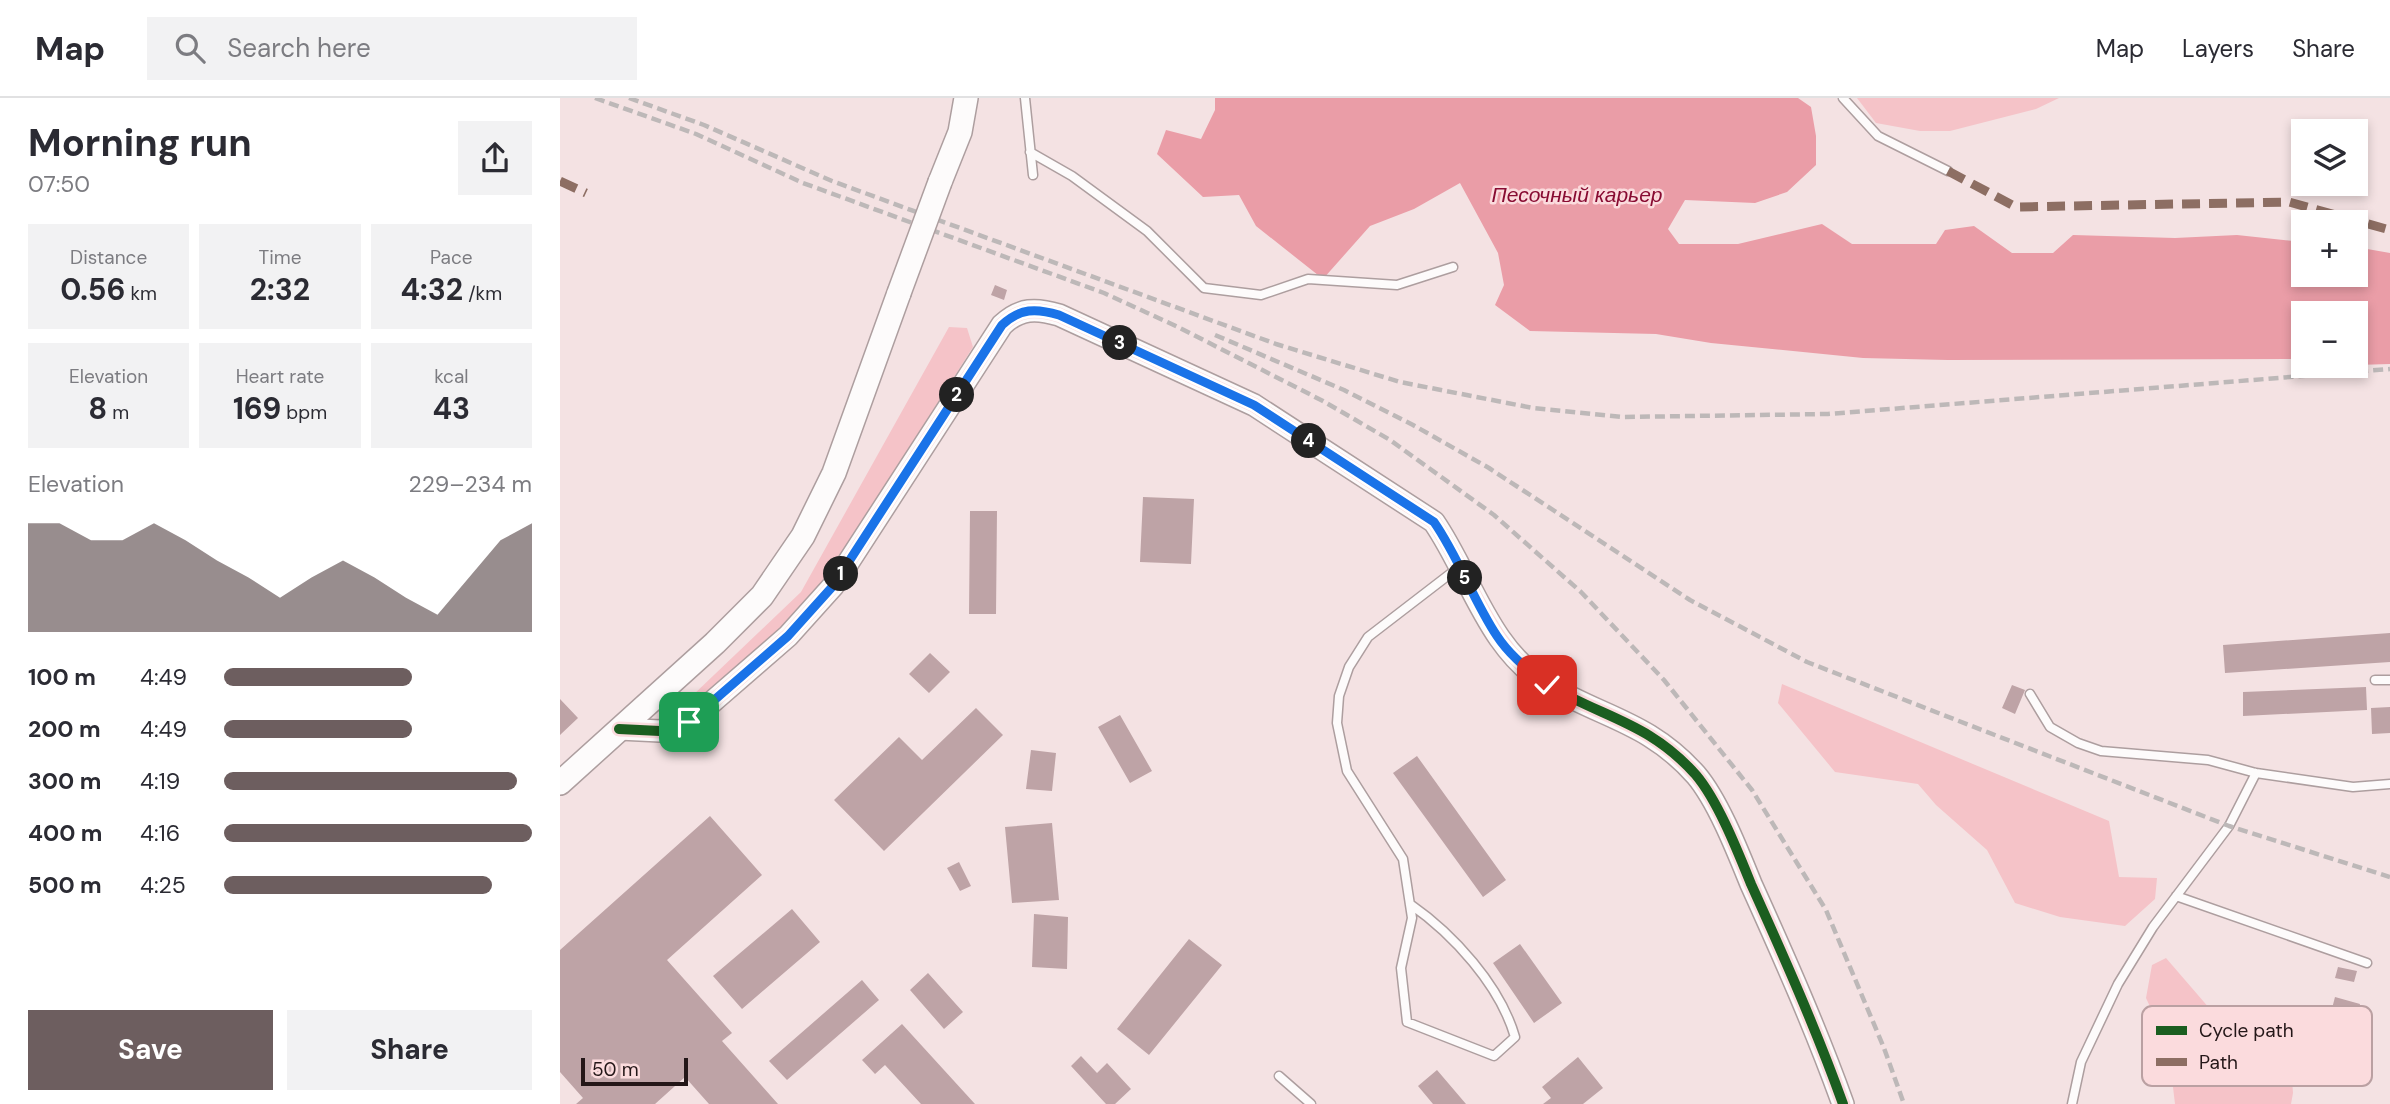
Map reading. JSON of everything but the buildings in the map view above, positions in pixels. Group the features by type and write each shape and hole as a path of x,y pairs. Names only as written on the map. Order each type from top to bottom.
{"main road":[{"path":"560,783 715,643 762,596 803,536 834,473 960,132 966,98"}],"street":[{"path":"620,729 660,730 689,722 788,636 833,586 1002,325 1024,310 1042,310 1059,315 1254,405 1434,522 1450,546 1497,636 1516,660 1547,685 1632,724 1667,747 1698,777 1731,837 1815,1027 1843,1104"}],"lane":[{"path":"1025,98 1033,175"},
{"path":"1843,98 1878,136 1948,171"},
{"path":"1030,152 1072,176 1147,231 1204,288 1261,295 1308,279 1397,285 1453,267"},
{"path":"1410,904 1437,923 1508,1012 1515,1037 1494,1056 1407,1022 1401,968 1412,918 1403,859 1347,771 1337,723 1339,696 1349,667 1368,637 1459,567"},
{"path":"2375,680 2390,680"},
{"path":"2030,694 2050,727 2078,743 2101,751 2208,760 2256,773 2353,787 2390,784"},
{"path":"2072,1104 2081,1062 2118,984 2176,896 2229,826 2256,773"},
{"path":"2176,896 2367,963"},
{"path":"1279,1076 1311,1104"}],"shaded area":[{"path":"1857,98 2059,98 2036,109 1950,131 1920,131 1876,123"},
{"path":"949,327 967,328 973,347 819,590 786,626 696,701 692,696 801,592"},
{"path":"1782,684 2109,821 2119,877 2157,878 2155,899 2125,926 2060,917 2015,903 1987,850 1936,805 1918,784 1835,772 1778,703"},
{"path":"2166,958 2207,1006 2150,1006 2146,998 2152,965"},
{"path":"2173,1086 2292,1086 2291,1104 2175,1104"}],"water":[{"name":"Песочный карьер","path":"1215,98 1798,98 1811,107 1816,136 1816,165 1787,192 1755,203 1685,200 1668,229 1679,244 1738,244 1822,224 1852,244 1936,244 1945,230 1974,226 2012,253 2053,253 2073,235 2175,238 2237,235 2291,241 2291,287 2368,287 2368,249 2390,253 2390,364 2368,365 2368,301 2291,301 2291,359 1863,358 1711,343 1656,334 1530,331 1495,305 1504,285 1498,253 1460,183 1414,209 1370,226 1323,279 1256,226 1239,195 1203,197 1157,154 1166,130 1201,139 1215,110"}],"railway":[{"path":"595,98 696,134 803,183 1104,293 1178,327 1323,401 1390,440 1494,515 1581,592 1664,680 1752,790 1826,910 1884,1048 1904,1104"},
{"path":"629,98 704,125 832,181 1276,344 1400,382 1533,408 1623,417 1828,414 2390,369"},
{"path":"1215,335 1344,390 1413,425 1489,468 1690,600 1807,662 2229,826 2390,877"}],"marked path":[{"path":"1948,171 2016,207 2289,202 2390,230"},
{"path":"560,181 586,193"}],"cycle path":[{"path":"619,729 660,731 689,722 788,636 833,586 1002,325 1015,315 1029,311 1059,315 1254,405 1434,522 1495,632 1527,670 1568,696 1625,722 1661,743 1696,775 1727,827 1799,993 1843,1104"}],"route":[{"path":"689,722 788,636 833,586 1002,325 1024,310 1042,310 1059,315 1254,405 1434,522 1450,546 1497,636 1516,660 1547,685"}]}
